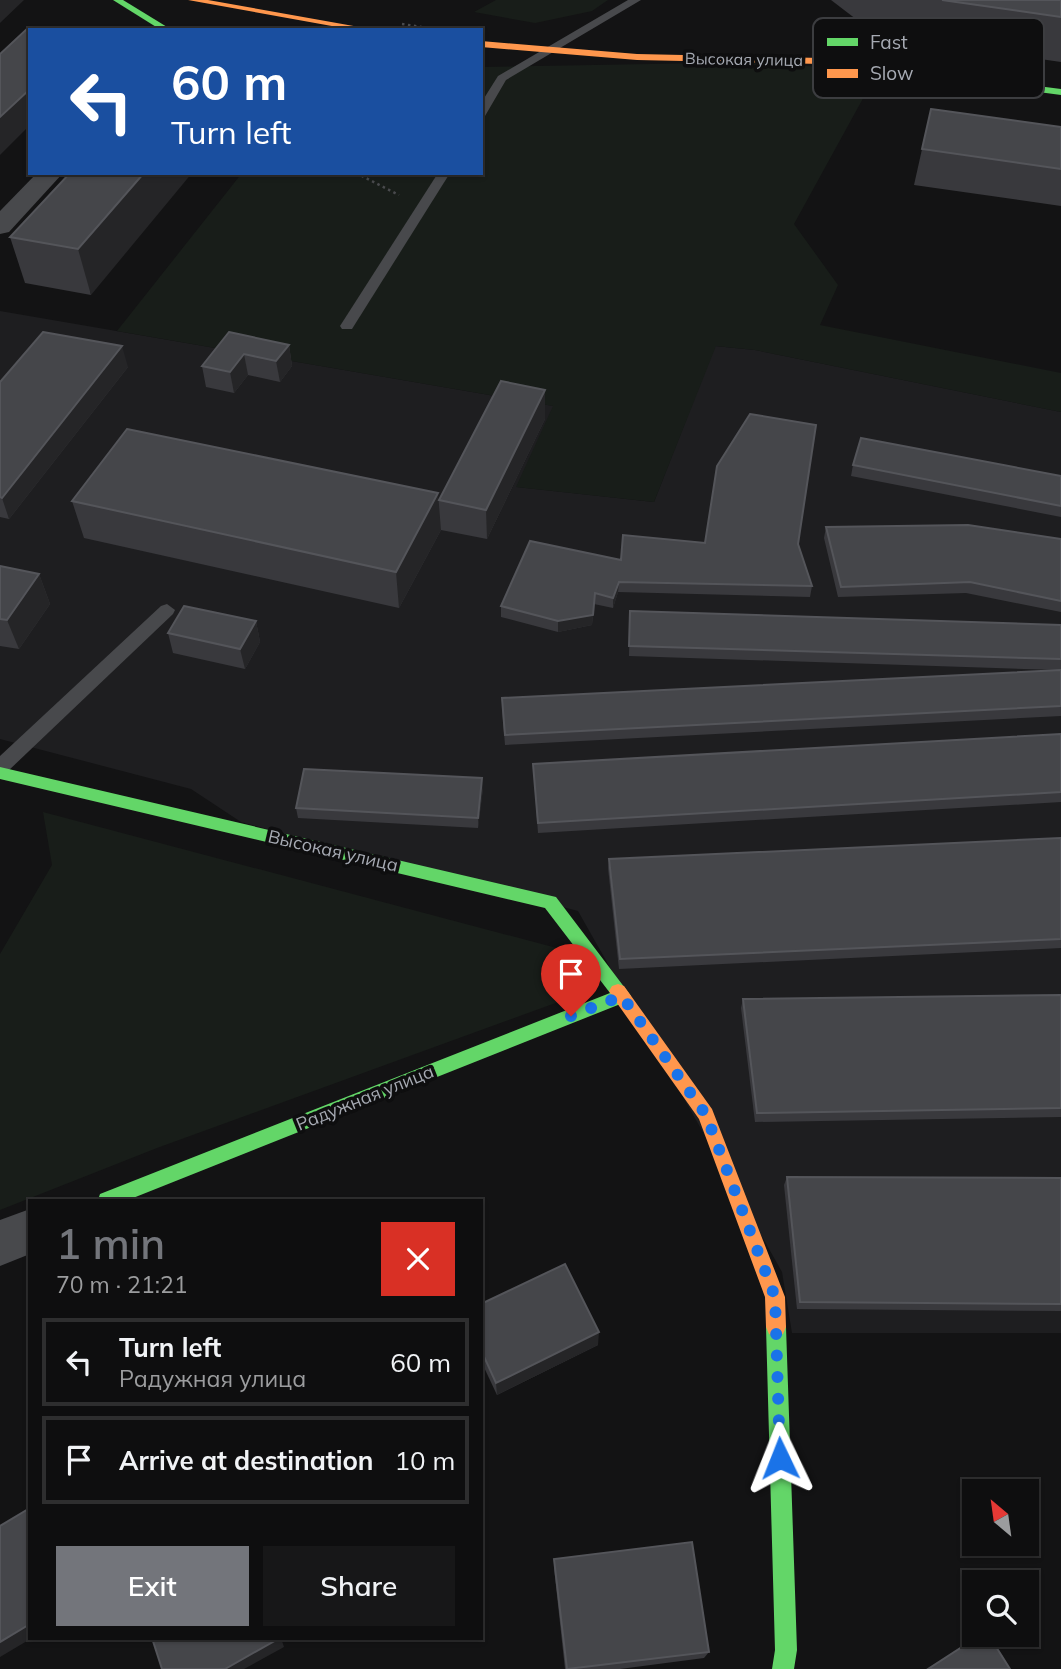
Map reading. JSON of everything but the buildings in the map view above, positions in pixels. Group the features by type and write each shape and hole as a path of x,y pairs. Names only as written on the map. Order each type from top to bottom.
{"street":[{"path":"117,0 164,28"},
{"path":"192,0 360,28"},
{"path":"483,44 551,52"},
{"path":"483,61 551,52"},
{"name":"Высокая улица","path":"551,52 637,57 813,61"},
{"path":"0,226 49,175"},
{"name":"Высокая улица","path":"0,773 550,902 622,996 706,1115 775,1297 786,1650 783,1669"},
{"name":"Радужная улица","path":"110,1199 622,996"},
{"path":"0,1243 28,1232"}],"lane":[{"path":"483,110 502,78 551,52 636,0"},
{"path":"347,326 443,175"},
{"path":"0,767 167,610"}],"path":[{"path":"360,175 422,207"}],"shaded area":[{"path":"496,0 608,0 592,11 535,23 474,12"},
{"path":"768,62 813,67 813,98 863,98 794,224 838,285 820,325 1061,373 1061,412 755,350 716,346 654,502 516,487 553,406 117,331 240,175 483,175 483,67"},
{"path":"0,311 554,406 517,487 654,502 715,346 755,350 1061,412 1061,1333 792,1333 782,1272 578,911 241,822 191,789 0,739"},
{"path":"43,812 568,951 583,993 157,1148 0,1210 0,954 52,865"}],"traffic: fast":[{"path":"117,0 165,28"},
{"path":"1044,90 1061,92"},
{"path":"0,773 550,902 618,991"},
{"path":"110,1199 622,996"},
{"path":"776,1327 786,1650 783,1669"}],"traffic: slow":[{"path":"192,0 360,28"},
{"path":"483,44 637,57 813,61"},
{"path":"618,991 706,1115 775,1297 776,1327"}],"route":[{"path":"571,1016 622,996 706,1115 775,1297 780,1458"}]}
